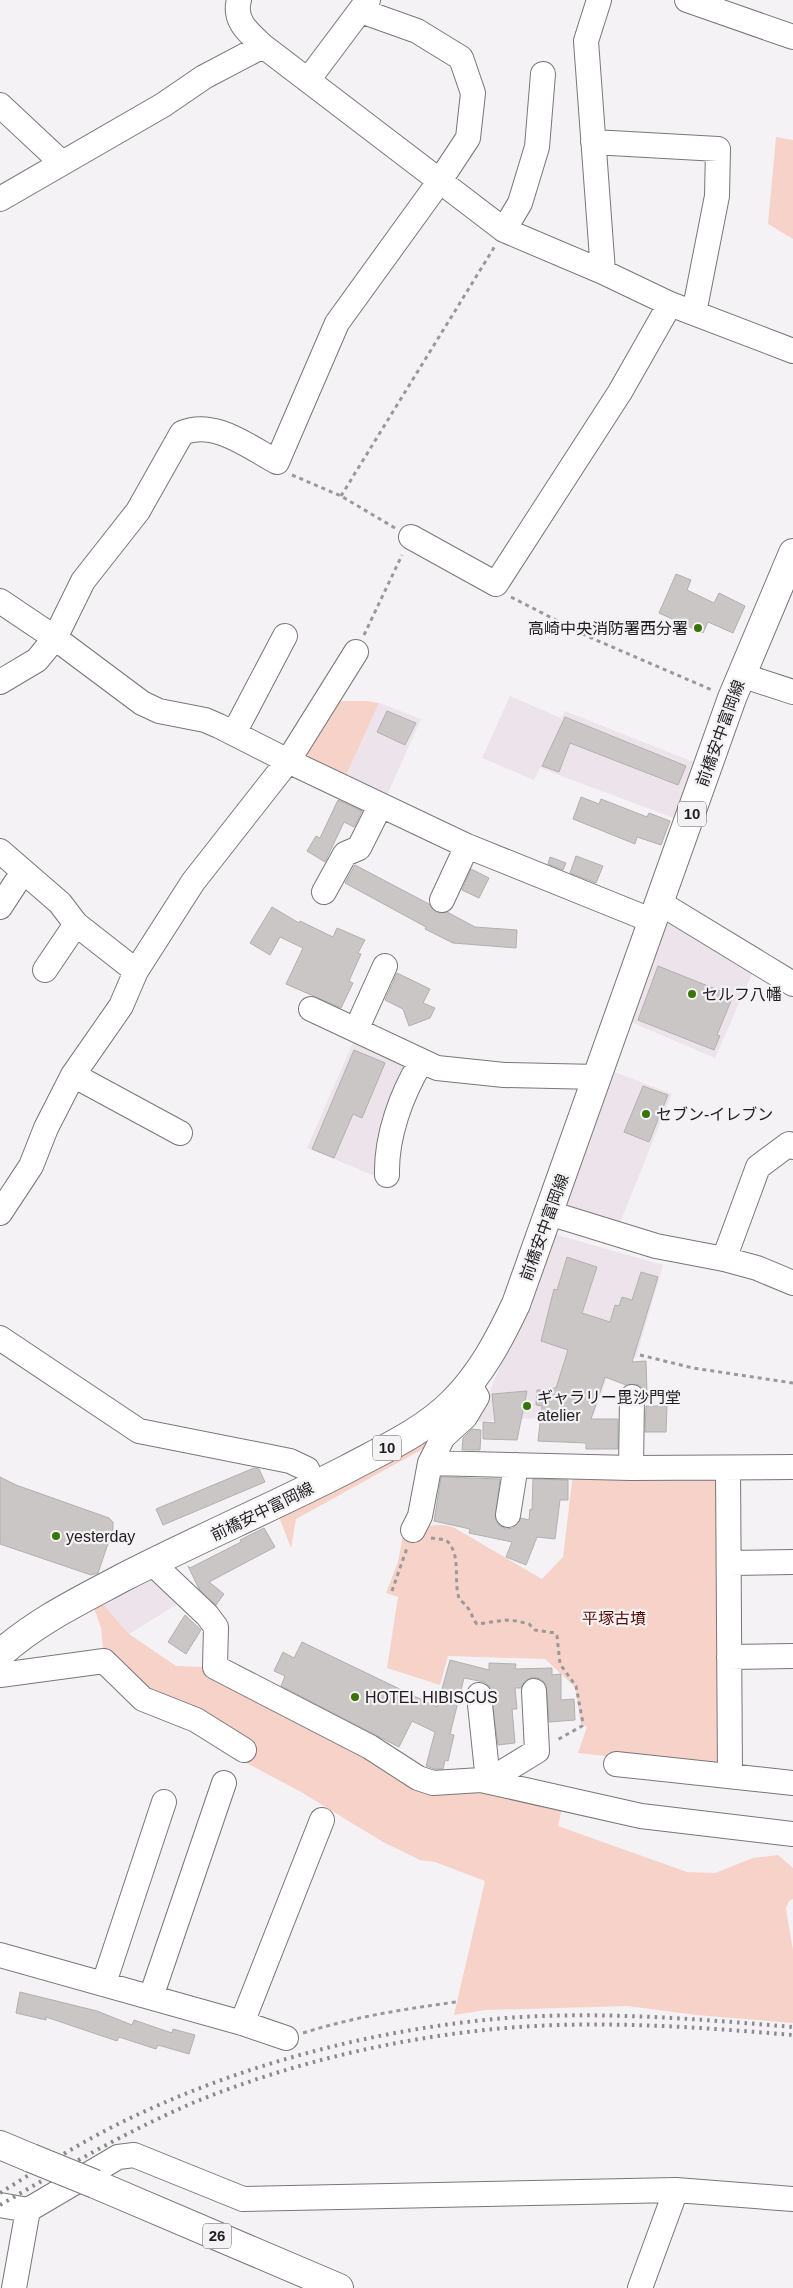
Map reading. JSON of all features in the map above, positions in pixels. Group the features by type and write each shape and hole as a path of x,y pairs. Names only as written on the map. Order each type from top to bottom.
{"main road":[{"name":"前橋安中富岡線","path":"0,1654 24,1633 53,1614 152,1563 315,1485 429,1423 469,1384 499,1340 516,1304 736,687 793,553"},
{"name":"26","path":"0,2145 338,2288"}],"street":[{"path":"239,0 238,15 242,26 263,46 504,230 602,272 670,304 793,351"},
{"path":"598,0 586,41 602,272"},
{"path":"686,0 793,37"},
{"path":"0,682 37,660 55,638 83,581 138,511 182,433 198,429 221,432 277,462 337,323 439,182 468,138 473,93 461,58 417,31 365,5 308,80"},
{"path":"0,199 163,105 204,77 263,46"},
{"path":"504,230 520,203 538,147 543,74"},
{"path":"0,105 62,163"},
{"path":"594,142 718,149 717,196 694,313"},
{"path":"411,537 496,584 620,392 670,304"},
{"path":"0,601 55,638 142,703 159,710 205,720 380,806 467,846 657,912 793,984"},
{"path":"234,733 285,636"},
{"path":"0,1213 31,1166 46,1128 73,1075 121,1006 136,971 193,882 288,761 356,652"},
{"path":"736,687 793,692"},
{"path":"324,892 345,854 359,848 380,806"},
{"path":"442,900 467,846"},
{"path":"0,851 60,903 76,924 136,971"},
{"path":"0,907 23,872"},
{"path":"45,970 76,924"},
{"path":"356,1030 385,966"},
{"path":"311,1009 421,1062 456,1071 504,1076 598,1078"},
{"path":"387,1175 386,1154 404,1094 421,1062"},
{"path":"73,1075 180,1133"},
{"path":"724,1259 758,1167 789,1144 793,1147"},
{"path":"549,1213 656,1246 724,1259 757,1268 793,1283"},
{"path":"0,1338 139,1431 290,1461 307,1469 315,1485"},
{"path":"412,1530 420,1516 430,1463 443,1437 464,1417 477,1397 469,1384"},
{"path":"631,1468 632,1398"},
{"path":"430,1463 631,1468 793,1467"},
{"path":"508,1515 516,1465"},
{"path":"728,1468 730,1776"},
{"path":"730,1563 793,1562"},
{"path":"152,1563 207,1615 216,1627 215,1667 370,1747 418,1778 433,1783 488,1781 642,1816 793,1834"},
{"path":"729,1657 793,1656"},
{"path":"0,1675 104,1660 143,1699 196,1720 244,1750"},
{"path":"488,1781 537,1751 534,1691"},
{"path":"479,1696 488,1781"},
{"path":"616,1764 793,1783"},
{"path":"151,1997 224,1783"},
{"path":"104,1984 164,1802"},
{"path":"242,2023 322,1820"},
{"path":"0,1955 242,2023 286,2038"},
{"path":"0,2205 28,2210 118,2157 134,2155 243,2199 676,2190 793,2199"},
{"path":"640,2288 676,2190"},
{"path":"14,2288 28,2210"}],"path":[{"path":"340,496 504,230"},
{"path":"277,462 282,471 340,496 411,537 356,652"},
{"path":"496,584 505,594 589,637 736,687"},
{"path":"640,1355 693,1368 793,1383"},
{"path":"392,1591 412,1530 422,1536 440,1538 449,1542 455,1556 460,1599 469,1608 472,1619 477,1624 506,1620 517,1621 529,1624 535,1630 555,1633 560,1664 576,1686 583,1723 582,1726 537,1751"},
{"path":"286,2038 342,2021 386,2011 456,2002"}],"shaded area":[{"path":"510,696 561,718 565,711 696,763 677,819 540,768 534,780 482,758"},
{"path":"379,703 421,719 384,802 343,782"},
{"name":"セルフ八幡","path":"669,915 755,967 715,1058 631,1022"},
{"path":"355,1038 412,1067 402,1084 375,1176 307,1148"},
{"path":"612,1071 672,1094 619,1225 569,1208 566,1197"},
{"path":"554,1234 663,1265 636,1358 616,1353 594,1415 468,1422 488,1396"},
{"path":"155,1579 184,1600 129,1634 103,1604"}],"green space":[{"path":"776,137 793,140 793,239 768,224"},
{"path":"333,701 379,703 343,782 294,758"},
{"path":"448,1421 430,1445 296,1519 291,1548 279,1517"},
{"name":"平塚古墳","path":"708,1473 723,1484 723,1761 713,1768 578,1753 587,1727 581,1724 575,1687 545,1659 448,1656 440,1685 387,1668 398,1597 386,1593 398,1562 403,1535 427,1526 453,1527 542,1579 563,1557 573,1474"},
{"path":"103,1604 129,1634 176,1666 206,1667 464,1788 563,1804 558,1826 687,1872 715,1873 753,1858 778,1855 793,1868 793,1899 789,1901 786,1909 793,1950 793,2023 696,2015 628,2006 486,2010 454,2015 485,1881 435,1862 420,1860 383,1842 301,1792 239,1759 144,1694 103,1649 101,1628 94,1608"}],"building":[{"path":"676,574 691,580 687,590 714,603 719,593 745,606 733,633 708,622 703,633 659,613"},
{"path":"387,711 416,723 405,745 377,732"},
{"path":"565,717 686,766 678,785 570,743 559,772 542,766"},
{"path":"581,797 599,804 601,799 647,817 649,813 670,821 661,845 637,837 635,844 573,819"},
{"path":"338,800 362,811 354,827 344,822 325,862 307,851 316,836 320,838"},
{"path":"576,856 603,866 596,883 570,873"},
{"path":"550,857 566,863 563,870 548,864"},
{"path":"355,865 429,904 437,913 447,912 475,927 517,930 516,948 453,943 425,929 426,927 345,883"},
{"path":"471,869 489,878 479,898 462,890"},
{"path":"272,907 299,923 300,921 333,937 337,928 365,940 358,953 361,954 349,981 353,983 341,1008 286,984 303,948 280,937 270,955 250,943"},
{"path":"658,966 733,996 717,1035 720,1036 714,1050 638,1020"},
{"path":"397,973 430,989 423,1003 435,1008 430,1018 409,1026 403,1009 385,1000"},
{"path":"354,1050 385,1063 362,1118 353,1114 334,1158 312,1149"},
{"name":"セブン-イレブン","path":"643,1086 668,1095 649,1142 624,1132"},
{"path":"567,1257 597,1267 582,1313 610,1322 615,1305 619,1306 622,1297 632,1300 641,1272 658,1277 632,1362 646,1361 647,1392 639,1385 626,1385 605,1377 591,1419 618,1419 618,1449 586,1449 586,1443 538,1441 542,1406 536,1405 537,1390 556,1388 568,1350 541,1341 554,1289 557,1290"},
{"path":"527,1391 517,1440 483,1439 483,1422 495,1423 492,1394"},
{"path":"646,1406 667,1406 666,1432 645,1432"},
{"path":"472,1429 481,1430 480,1450 462,1450 463,1438"},
{"path":"254,1468 259,1469 265,1482 163,1525 156,1509"},
{"name":"yesterday","path":"0,1477 16,1485 109,1518 113,1522 113,1529 98,1573 91,1575 0,1544"},
{"path":"441,1477 500,1479 495,1519 499,1525 506,1529 513,1528 521,1518 529,1520 530,1509 532,1510 533,1479 568,1480 568,1500 560,1500 555,1539 537,1537 526,1565 506,1557 512,1542 469,1533 470,1529 434,1521"},
{"path":"264,1528 275,1547 209,1582 224,1594 216,1605 199,1589 188,1566 190,1568"},
{"path":"185,1615 201,1630 186,1654 168,1642"},
{"path":"302,1642 437,1707 450,1660 489,1670 489,1663 516,1664 515,1669 552,1668 552,1675 561,1674 561,1700 574,1699 575,1720 549,1722 546,1684 541,1679 533,1677 526,1680 521,1688 515,1688 517,1709 512,1709 515,1743 498,1745 490,1687 484,1682 464,1678 450,1734 454,1735 448,1761 445,1760 443,1769 435,1769 426,1766 435,1732 412,1721 399,1747 281,1686 285,1676 274,1671 283,1652 294,1658"},
{"path":"20,1992 97,2011 132,2025 134,2020 172,2033 173,2029 195,2035 189,2054 158,2045 156,2049 119,2037 117,2041 46,2017 46,2020 16,2013"}],"railway":[{"path":"0,2193 91,2138 167,2101 261,2067 358,2040 457,2023 542,2016 650,2017 793,2027"},
{"path":"0,2205 120,2138 195,2102 270,2075 348,2053 467,2032 542,2026 650,2025 793,2035"}],"place":[{"name":"高崎中央消防署西分署","path":"698,628"},
{"name":"セルフ八幡","path":"692,994"},
{"name":"セブン-イレブン","path":"646,1114"},
{"name":"ギャラリー毘沙門堂 atelier","path":"527,1406"},
{"name":"yesterday","path":"56,1536"},
{"name":"HOTEL HIBISCUS","path":"355,1697"}]}
